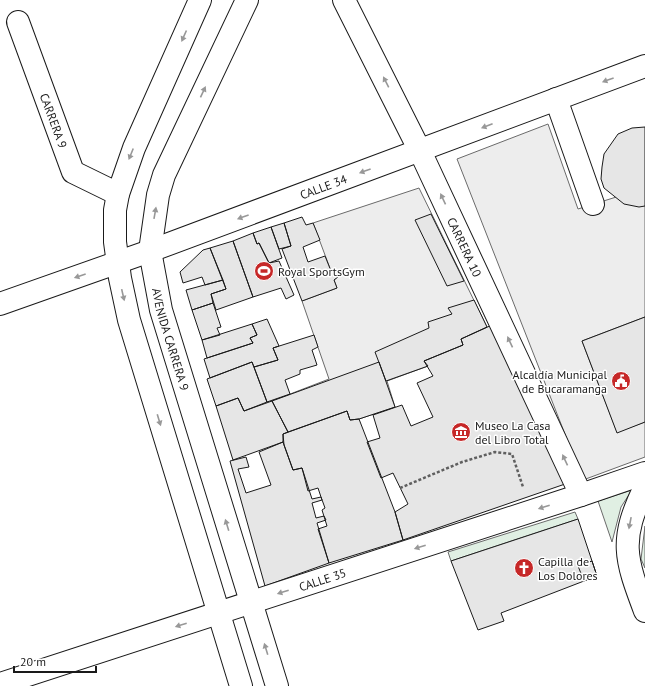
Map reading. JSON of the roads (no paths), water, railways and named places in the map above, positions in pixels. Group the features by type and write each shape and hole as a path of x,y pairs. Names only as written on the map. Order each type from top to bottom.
{"street":[{"path":"200,0 134,148 118,194 114,223 117,263 129,320 240,686"},
{"name":"AVENIDA CARRERA 9","path":"247,0 164,175 155,211 150,251 154,282 161,310 277,686"},
{"name":"CARRERA 10","path":"344,0 420,151 581,495"},
{"name":"CARRERA 9","path":"18,22 73,172 118,194"},
{"name":"CALLE 34","path":"0,304 150,251 645,66"},
{"path":"556,99 593,204"},
{"name":"CALLE 35","path":"0,684 645,473"},
{"path":"645,487 631,517 627,539 627,553 633,580 645,611"}],"place":[{"name":"Royal SportsGym","path":"264,271"},
{"name":"Alcaldía Municipal de Bucaramanga","path":"621,381"},
{"name":"Museo La Casa del Libro Total","path":"461,432"},
{"name":"Capilla de Los Dolores","path":"524,568"}]}
